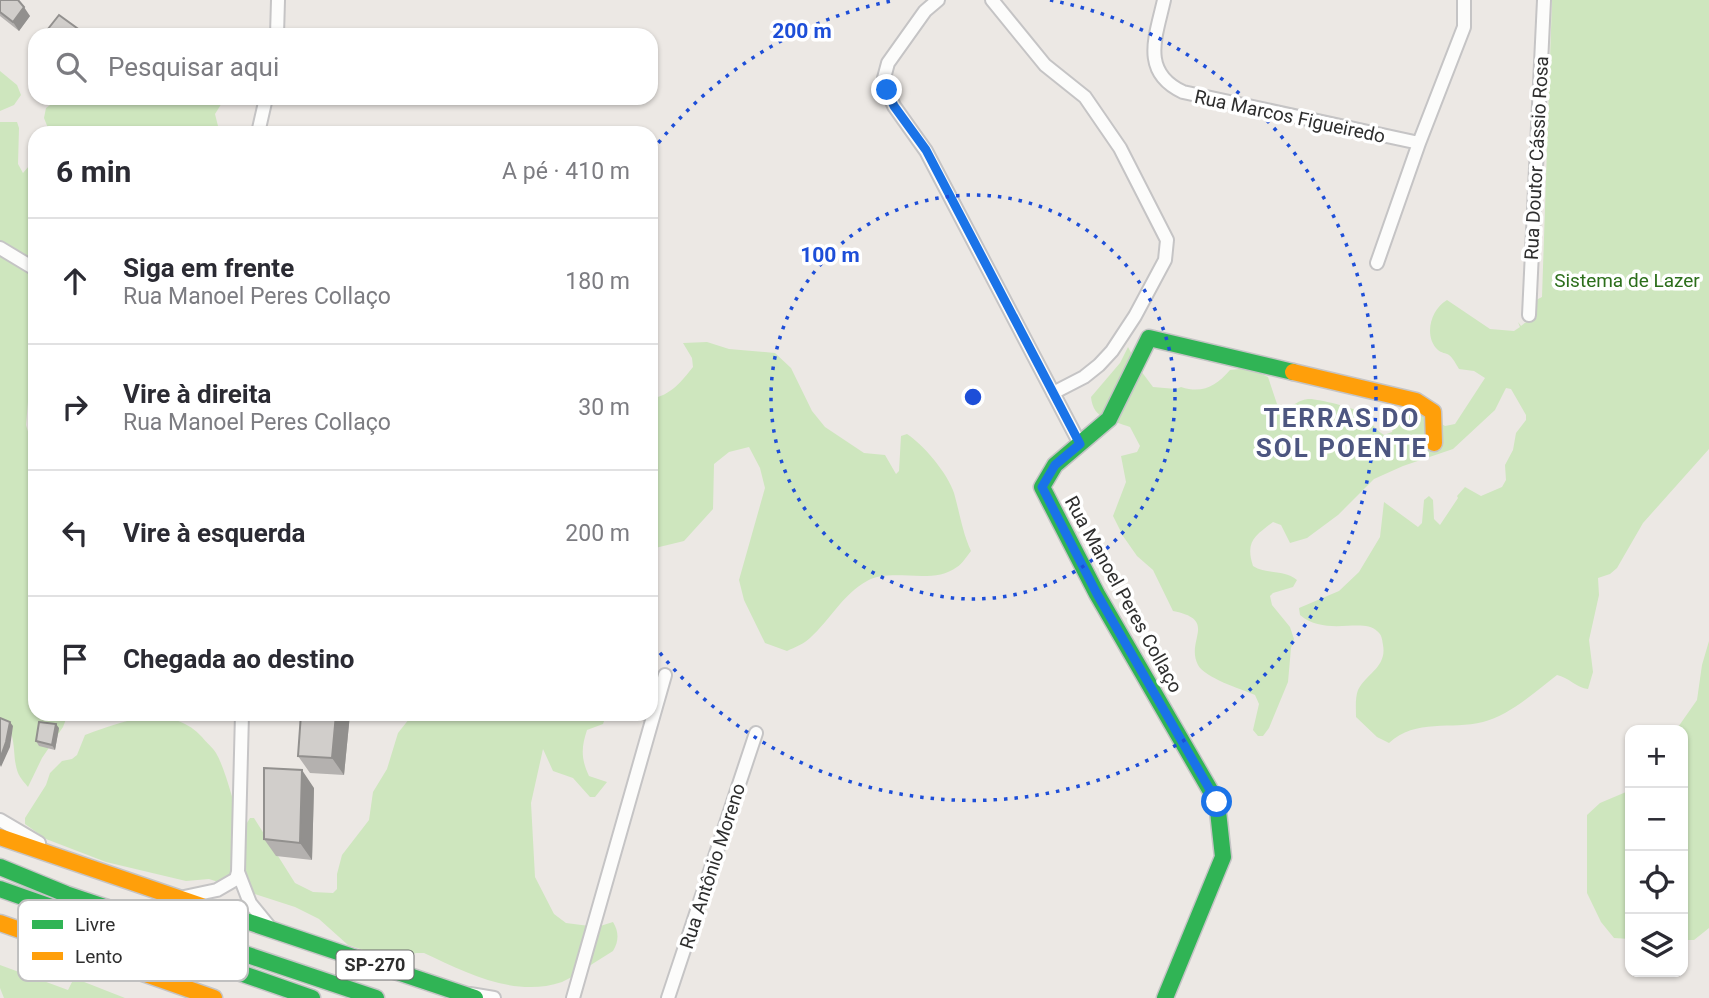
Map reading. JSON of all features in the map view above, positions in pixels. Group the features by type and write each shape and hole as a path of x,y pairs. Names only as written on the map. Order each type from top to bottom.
{"main road":[{"name":"Rua Manoel Peres Collaço","path":"1165,998 1223,857 1217,802 1097,594 1042,487 1055,465 1109,419 1149,338 1416,401 1433,412 1434,443"},
{"name":"SP-270","path":"0,837 181,900"},
{"name":"SP-270","path":"0,867 84,900"},
{"path":"0,889 29,900"},
{"path":"0,923 18,929"},
{"name":"SP-270","path":"248,923 475,998"},
{"name":"SP-270","path":"248,955 376,998"},
{"path":"248,976 312,998"},
{"path":"165,981 214,998"}],"street":[{"path":"277,28 278,0"},
{"path":"938,0 925,11 888,62 884,78 887,90 894,106 926,150 1080,444"},
{"path":"992,0 1045,65 1085,97 1121,148 1167,240 1165,260 1135,316 1112,351 1084,377 1053,393"},
{"name":"Rua Marcos Figueiredo","path":"1164,0 1153,53 1158,70 1176,89 1419,144"},
{"path":"1377,263 1464,27 1464,0"},
{"name":"Rua Doutor Cássio Rosa","path":"1529,315 1544,0"},
{"path":"260,126 264,105"},
{"path":"0,248 28,265"},
{"path":"658,700 665,676"},
{"path":"175,898 217,890 236,879 242,721"},
{"path":"573,998 652,721"},
{"name":"Rua Antônio Moreno","path":"668,998 755,733"},
{"path":"0,820 72,863"},
{"path":"238,873 250,903 275,932"},
{"path":"452,991 494,998"}],"green space":[{"name":"Sistema de Lazer","path":"1552,0 1709,0 1709,449 1643,523 1617,568 1598,578 1599,595 1589,640 1593,672 1588,689 1557,675 1522,702 1493,719 1471,724 1422,727 1399,735 1389,743 1377,737 1356,717 1358,690 1382,659 1383,645 1380,634 1371,627 1321,625 1300,615 1299,608 1339,591 1359,572 1380,537 1384,502 1418,527 1422,523 1424,500 1429,496 1433,500 1434,519 1440,525 1465,487 1481,496 1502,487 1506,480 1505,465 1513,450 1516,433 1526,420 1526,415 1511,389 1506,388 1495,410 1453,449 1374,479 1338,515 1307,538 1290,543 1281,525 1273,522 1253,540 1251,558 1253,566 1258,569 1287,574 1297,580 1293,587 1270,596 1272,605 1290,627 1294,639 1288,682 1269,728 1263,736 1258,736 1253,730 1259,704 1255,695 1215,679 1198,665 1195,647 1198,625 1187,615 1173,611 1153,570 1137,556 1113,516 1126,482 1121,456 1137,452 1140,446 1130,427 1099,415 1091,397 1120,363 1128,347 1153,387 1202,389 1220,380 1230,370 1249,368 1268,377 1277,404 1292,405 1312,399 1343,406 1361,412 1384,435 1392,432 1397,415 1406,409 1423,412 1445,426 1455,424 1485,378 1474,371 1459,369 1448,354 1439,351 1433,344 1431,323 1441,304 1447,300 1490,329 1514,331 1520,327 1518,322 1521,326 1530,319 1534,301 1542,297"},
{"path":"0,71 17,85 21,95 14,105 0,111"},
{"path":"50,105 221,105 215,114 218,126 47,126 44,118 46,108"},
{"path":"0,122 17,122 18,164 23,173 28,167 28,721 65,721 28,787 18,773 10,730 0,719"},
{"path":"707,342 729,349 775,353 791,368 812,411 825,427 864,453 885,455 896,474 899,471 901,436 907,434 914,439 928,452 951,485 971,551 963,562 936,575 877,577 867,581 851,592 805,642 787,651 765,643 744,600 739,580 765,488 760,468 749,447 729,452 714,464 713,509 684,541 658,547 658,397 680,383 693,367 692,358 683,343"},
{"path":"1709,641 1709,928 1694,940 1688,940 1688,725 1680,725 1697,700"},
{"path":"126,721 177,721 189,726 216,753 241,826 254,818 295,883 313,892 333,893 337,889 337,874 342,855 369,820 373,792 387,769 398,733 407,721 604,721 603,724 587,730 583,748 584,764 589,776 607,782 595,797 590,797 573,778 553,771 543,749 531,803 535,877 554,914 566,923 597,927 613,922 618,936 613,951 562,982 527,987 491,981 424,953 416,953 396,961 348,945 319,919 295,907 209,879 186,881 106,862 46,839 25,824 25,818 46,785 50,773 62,761 77,755 85,735"},
{"path":"1625,792 1625,939 1614,938 1601,922 1587,893 1587,815 1600,803"},
{"path":"0,965 18,972 18,981 44,981 68,990 72,981 82,981 125,998 4,998 0,988"}],"building":[{"path":"0,0 18,0 24,7 13,22 0,12"},
{"path":"59,15 77,28 49,28"},
{"path":"0,718 10,722 0,759"},
{"path":"300,721 335,721 332,758 298,756"},
{"path":"39,722 56,724 52,745 36,741"},
{"path":"264,768 302,770 300,843 264,839"}],"traffic: fast":[{"path":"1165,998 1223,857 1217,802 1097,594 1042,487 1055,465 1109,419 1149,338 1293,372"},
{"path":"0,867 84,900"},
{"path":"0,889 31,900"},
{"path":"248,922 475,998"},
{"path":"248,955 376,998"},
{"path":"248,976 312,998"}],"traffic: slow":[{"path":"1293,372 1416,401 1433,412 1434,443"},
{"path":"0,837 184,900"},
{"path":"0,923 18,929"},
{"path":"165,981 214,998"}],"district":[{"name":"TERRAS DO SOL POENTE","path":"1342,433"}],"route":[{"path":"887,90 894,106 926,150 1080,444 1055,465 1042,487 1097,594 1217,802"}]}
